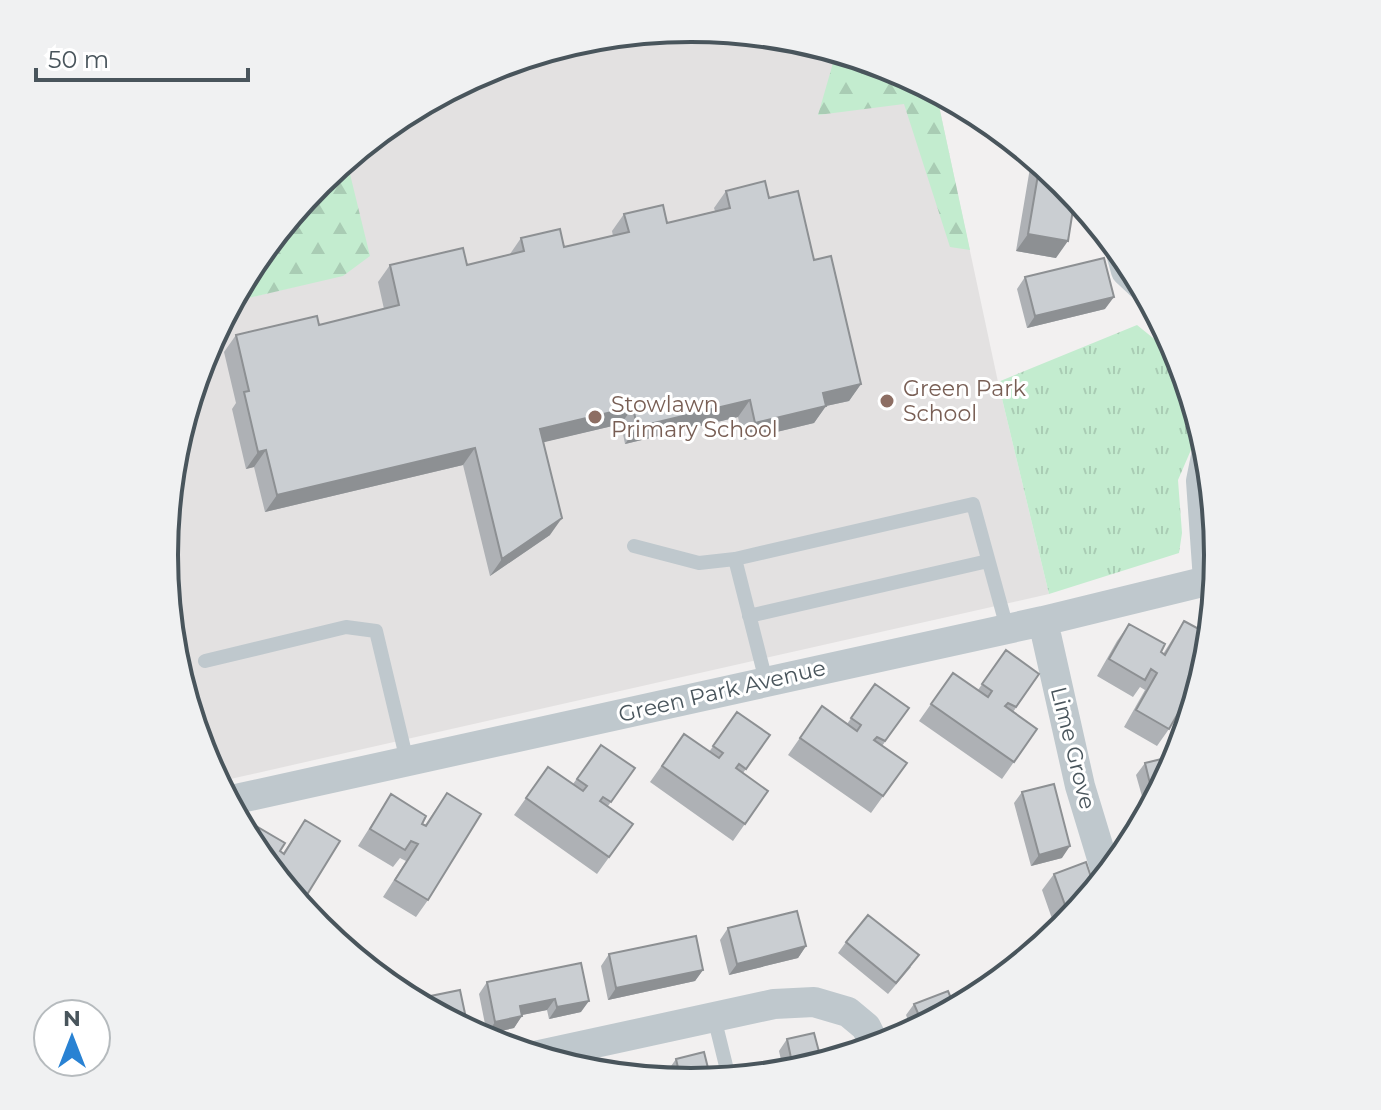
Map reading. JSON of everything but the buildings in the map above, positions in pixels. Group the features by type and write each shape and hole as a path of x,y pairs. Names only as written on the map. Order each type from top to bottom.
{"street":[{"name":"Green Park Avenue","path":"239,798 1043,621 1202,582"},
{"name":"Lime Grove","path":"1043,621 1080,786 1102,860"},
{"path":"558,1051 774,1004 814,1002 848,1012 866,1027 870,1035"}],"lane":[{"path":"634,546 699,563 735,559 973,504 1007,628"},
{"path":"735,559 766,681"},
{"path":"749,616 988,561"},
{"path":"205,661 346,627 376,631 407,761"},
{"path":"714,1017 726,1067"}],"shaded area":[{"name":"Stowlawn Primary School","path":"724,43 823,59 887,81 939,107 998,382 1049,594 229,779 195,688 182,622 179,521 187,455 205,390 246,298 343,275 325,196 352,169 405,128 464,95 526,69 558,59 624,46"}],"green space":[{"path":"833,63 887,81 939,107 970,250 950,247 904,104 818,115"},
{"path":"351,170 370,256 343,276 246,299 305,217"},
{"path":"1137,325 1156,341 1176,390 1192,447 1178,480 1182,533 1179,553 1049,594 998,382"}],"place":[{"name":"Green Park School","path":"887,401"},
{"name":"Stowlawn Primary School","path":"595,417"}]}
